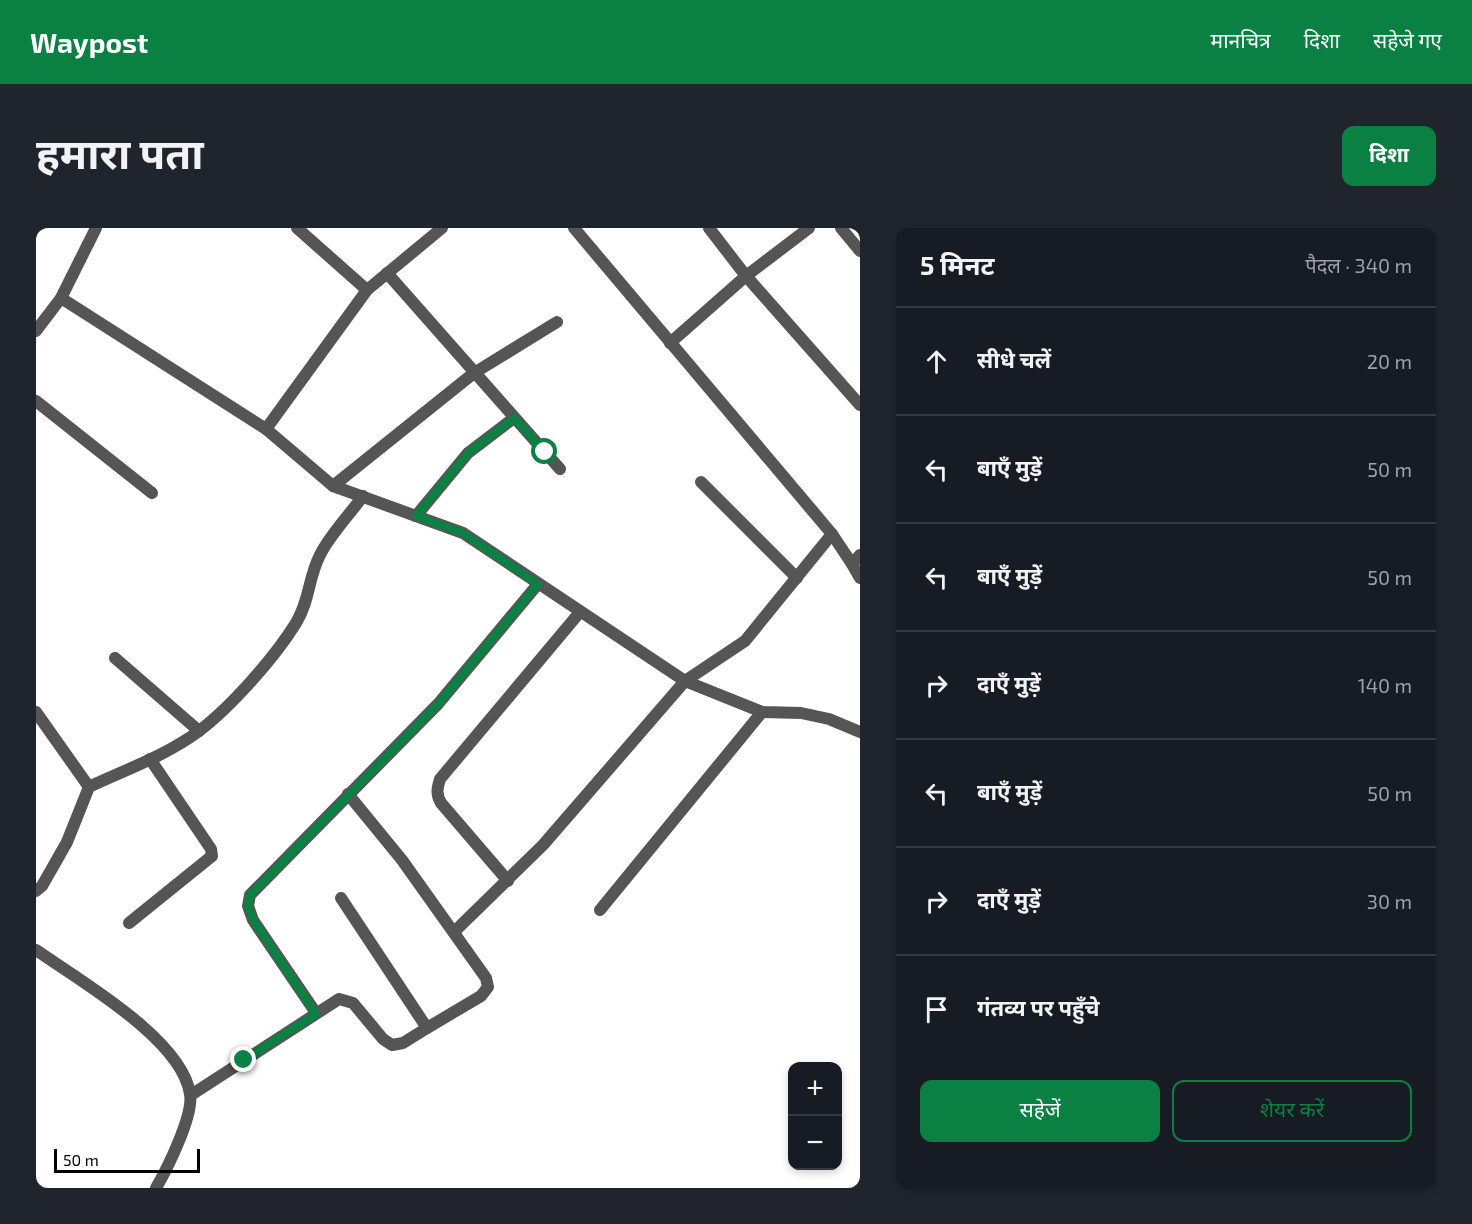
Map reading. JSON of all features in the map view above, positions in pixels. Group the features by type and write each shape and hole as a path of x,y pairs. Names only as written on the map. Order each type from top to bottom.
{"street":[{"path":"36,331 61,298 96,228"},
{"path":"297,228 367,290"},
{"path":"266,429 367,290 442,228"},
{"path":"574,228 856,560 860,578"},
{"path":"709,228 746,276 860,405"},
{"path":"670,343 746,276 809,228"},
{"path":"842,228 860,251"},
{"path":"387,273 560,469"},
{"path":"61,298 266,429 333,486 463,533 685,681 762,712 801,713 829,719 860,732"},
{"path":"333,486 474,373 557,322"},
{"path":"36,402 152,493"},
{"path":"416,516 468,453 514,418"},
{"path":"701,482 797,578"},
{"path":"36,891 42,886 67,842 89,787 150,759 199,731 234,699 296,623 308,600 312,573 321,552 363,496"},
{"path":"453,932 543,845 685,681 745,641 832,534"},
{"path":"316,1014 253,920 247,903 256,886 438,704 538,584"},
{"path":"508,881 441,803 436,794 437,787 440,779 580,612"},
{"path":"115,658 199,731"},
{"path":"36,712 89,787"},
{"path":"600,910 762,712"},
{"path":"129,923 212,856 211,849 150,759"},
{"path":"191,1095 339,999 353,1003 383,1039 392,1045 404,1043 482,996 488,987 486,978 402,860 348,794"},
{"path":"341,898 427,1028"},
{"path":"36,950 131,1016 176,1058 191,1095 185,1123 156,1188"}],"route":[{"path":"244,1060 316,1014 253,920 247,903 250,895 256,886 438,704 538,584 463,533 416,516 441,482 468,453 514,418 545,452"}]}
